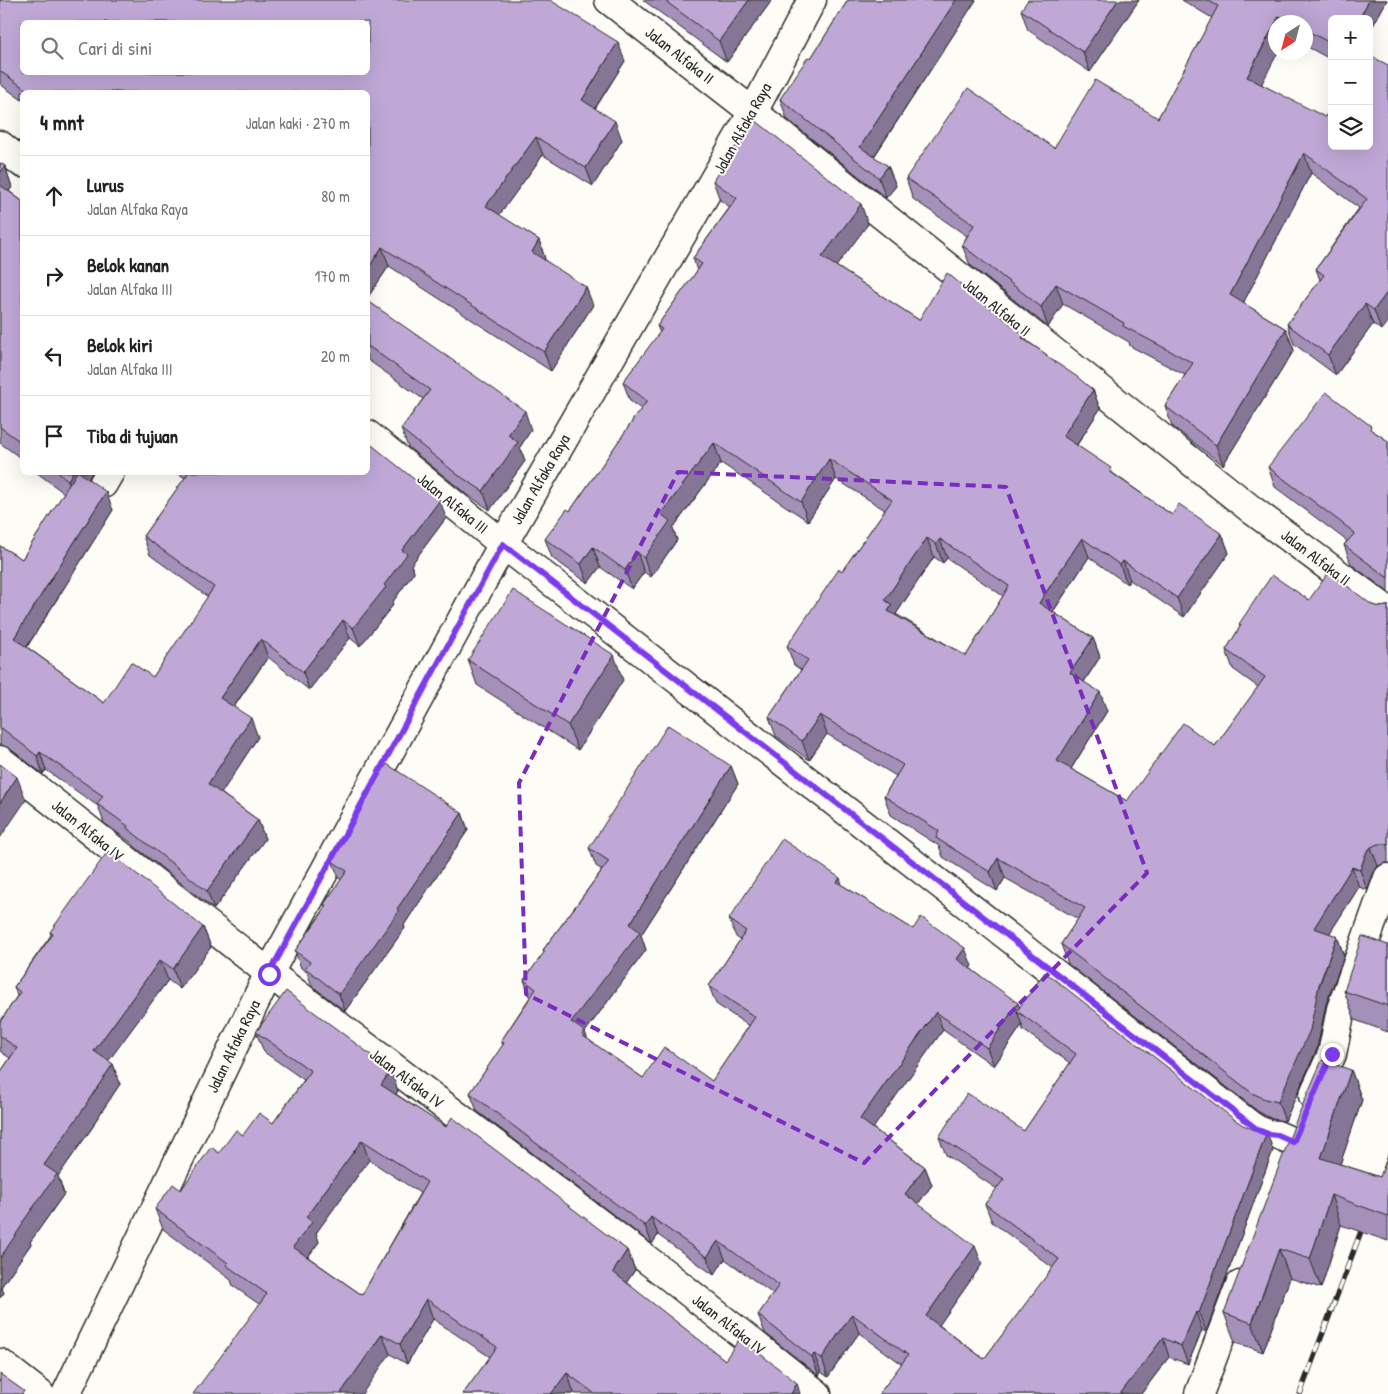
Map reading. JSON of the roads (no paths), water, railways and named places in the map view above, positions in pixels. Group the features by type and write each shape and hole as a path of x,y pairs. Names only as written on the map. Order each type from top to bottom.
{"street":[{"name":"Jalan Alfaka II","path":"609,0 753,112 1252,510 1388,611"},
{"name":"Jalan Alfaka Raya","path":"66,1394 269,974 503,544 753,112 812,0"},
{"path":"0,145 20,161"},
{"name":"Jalan Alfaka III","path":"370,436 503,544 1250,1124 1258,1130 1277,1135 1290,1151 1332,1054 1341,1009 1388,878"},
{"name":"Jalan Alfaka IV","path":"0,760 269,974 662,1271 817,1394"},
{"path":"1199,1394 1248,1263"},
{"path":"0,1363 40,1394"}],"railway":[{"path":"1300,1394 1366,1218"}]}
